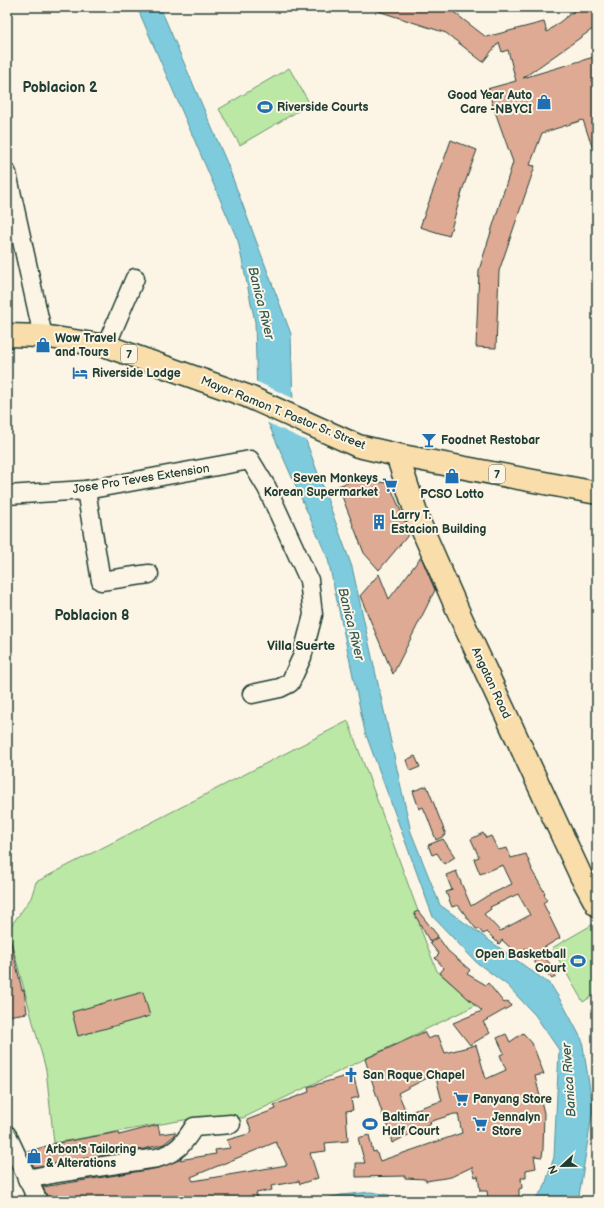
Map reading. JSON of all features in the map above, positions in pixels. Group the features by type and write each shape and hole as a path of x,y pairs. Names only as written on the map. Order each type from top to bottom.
{"main road":[{"name":"Mayor Ramon T. Pastor Sr. Street","path":"7,335 43,336 106,346 247,396 358,446 397,455"},
{"name":"7","path":"397,455 597,493"},
{"name":"Angatan Road","path":"397,455 419,522 462,620 581,876 597,905"}],"street":[{"path":"7,173 43,336"},
{"path":"106,346 135,278"},
{"name":"Jose Pro Teves Extension","path":"7,496 86,490 250,460 268,488 309,580 313,615 302,657 290,683 280,688 252,694"},
{"path":"86,490 101,581 149,574"},
{"path":"28,1179 57,1173 157,1158 172,1153 184,1143 194,1126 231,1124"},
{"path":"7,1135 38,1201"}],"green space":[{"name":"Riverside Courts","path":"289,68 310,104 240,145 219,109"},
{"path":"348,721 422,922 419,925 437,971 476,1005 243,1118 221,1116 201,1117 54,1143 46,1070 8,930 31,898 36,882"},
{"name":"Open Basketball Court","path":"597,922 597,993 583,1002 552,948"}],"water":[{"name":"Banica River","path":"137,7 160,7 227,163 291,334 293,405 352,567 411,832 440,905 551,985 582,1040 593,1108 579,1196 576,1201 533,1201 544,1188 554,1157 559,1050 535,1015 507,985 476,962 433,917 365,732 328,559 257,398 255,322 238,241"},
{"path":"371,1192 423,1201 314,1201 341,1195"}],"pier":[{"path":"255,381 295,399 295,405 309,442 266,422 255,398"}],"building":[{"path":"372,7 447,7 486,37 544,22 547,32 579,7 591,7 597,15 597,26 523,78 597,56 597,154 595,155 583,120 542,133 530,165 535,166 499,271 496,348 476,347 479,270 513,162 487,89 516,81 508,50 502,52 499,42 483,62 446,33 372,9"},
{"path":"451,140 477,150 463,188 449,236 420,227"},
{"name":"Larry T. Estacion Building","path":"354,480 389,483 410,533 379,570 364,553 338,486"},
{"path":"421,557 435,590 393,674 360,596 379,574 389,599"},
{"path":"415,756 420,767 410,771 406,760"},
{"path":"427,786 446,835 436,840 423,807 419,809 413,791"},
{"path":"483,833 486,838 491,836 498,850 507,848 511,858 526,854 531,869 545,893 544,894 547,900 543,903 560,938 538,951 559,973 552,979 542,969 540,970 525,948 518,955 502,940 499,944 487,932 483,934 479,929 476,929 458,905 452,907 446,892 452,890 446,875 456,871 471,906 487,896 512,884 503,865 480,874 474,859 479,857 471,839","holes":["518,894 530,915 500,931 484,914 491,909 490,907"]},
{"path":"443,839 455,857 444,864 437,853 432,855 428,845"},
{"path":"418,911 438,936 430,942 414,913"},
{"path":"438,937 448,951 470,970 467,974 486,985 488,983 504,1003 508,1001 511,1006 483,1022 490,1033 470,1045 453,1023 482,1011 440,973 444,968 435,958 439,954 430,943"},
{"path":"11,942 22,990 24,990 27,1013 7,1016 7,943"},
{"path":"143,992 150,1016 78,1036 72,1012"},
{"path":"424,1032 428,1039 438,1035 445,1053 476,1045 486,1079 506,1070 500,1055 504,1053 497,1038 506,1034 510,1042 523,1033 532,1043 544,1074 535,1076 544,1113 542,1157 534,1156 536,1168 526,1170 526,1178 521,1178 522,1188 519,1189 519,1197 506,1198 506,1200 496,1201 493,1201 493,1198 488,1199 487,1191 480,1191 478,1176 475,1177 472,1167 451,1177 426,1181 425,1179 405,1178 405,1176 356,1177 356,1163 365,1163 358,1138 369,1135 373,1152 376,1151 380,1161 462,1133 458,1114 454,1114 429,1122 431,1124 392,1143 387,1122 385,1122 365,1059","holes":["435,1074 442,1101 422,1107 407,1114 398,1093"]},
{"path":"353,1074 359,1097 351,1099 353,1110 346,1111 348,1141 325,1143 326,1151 310,1153 318,1178 300,1184 299,1181 271,1186 272,1190 256,1193 258,1201 60,1201 59,1197 48,1199 43,1187 159,1168 179,1160 216,1154 215,1150 230,1148 227,1140 248,1134 252,1131 247,1120 276,1109 274,1105 309,1092 308,1087","holes":["276,1142 287,1165 193,1181 191,1177"]},
{"path":"158,1125 160,1134 175,1132 175,1135 164,1144 144,1149 34,1167 27,1152 53,1144 119,1132 119,1135"}],"place":[{"name":"Good Year Auto Care -NBYCI","path":"544,102"},
{"name":"Riverside Courts","path":"265,107"},
{"name":"Wow Travel and Tours","path":"43,345"},
{"name":"Riverside Lodge","path":"80,373"},
{"name":"Foodnet Restobar","path":"429,440"},
{"name":"PCSO Lotto","path":"452,476"},
{"name":"Seven Monkeys Korean Supermarket","path":"390,485"},
{"name":"Larry T. Estacion Building","path":"379,522"},
{"name":"Open Basketball Court","path":"578,961"},
{"name":"San Roque Chapel","path":"351,1075"},
{"name":"Panyang Store","path":"461,1099"},
{"name":"Baltimar Half Court","path":"370,1124"},
{"name":"Jennalyn Store","path":"480,1124"},
{"name":"Arbon's Tailoring & Alterations","path":"34,1156"}],"district":[{"name":"Poblacion 2","path":"60,87"},
{"name":"Poblacion 8","path":"92,615"},
{"name":"Villa Suerte","path":"301,646"}]}
